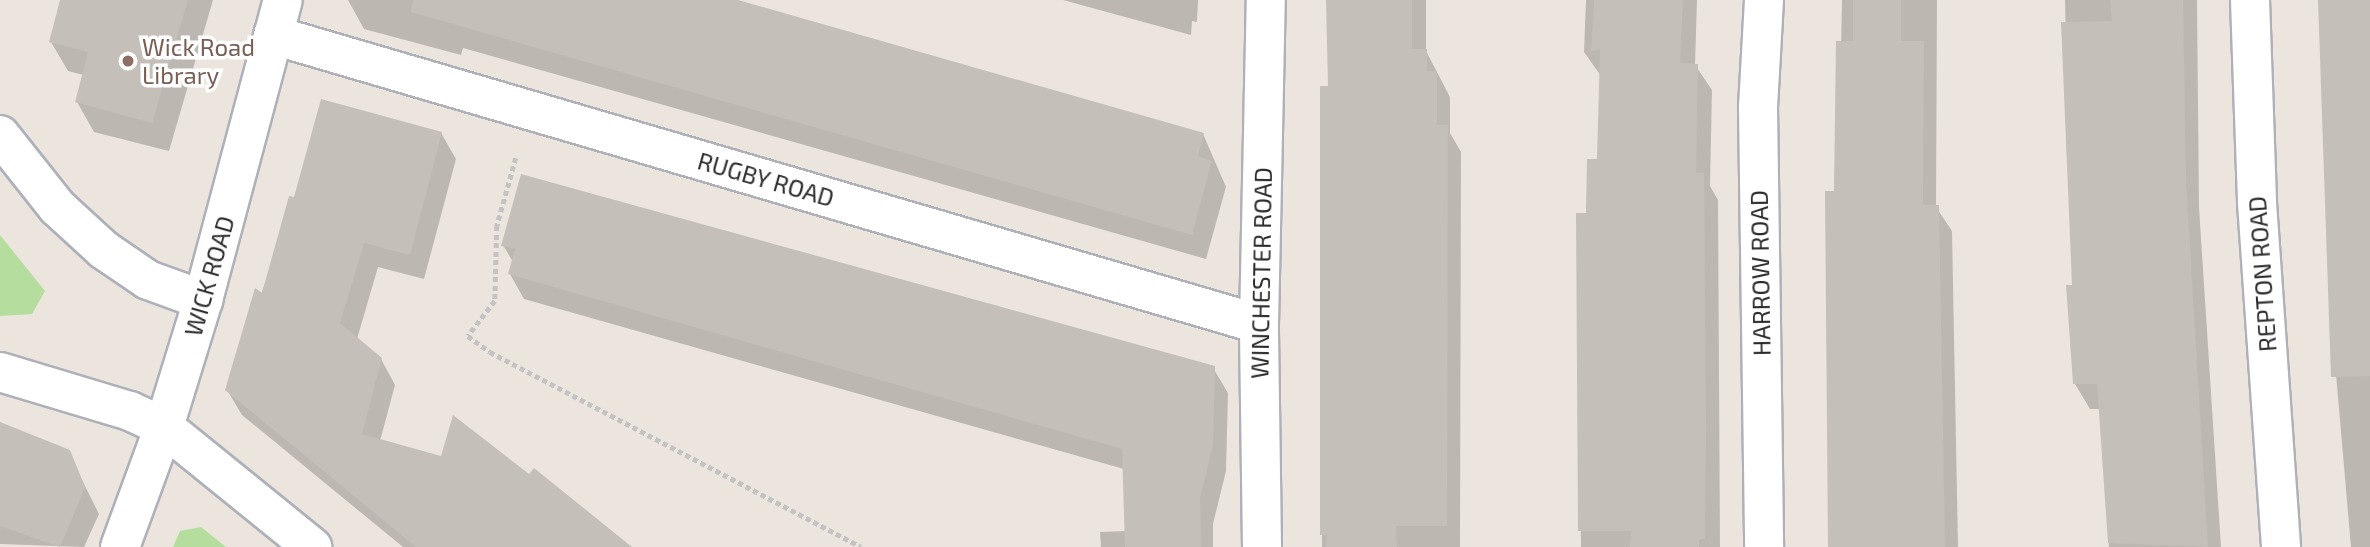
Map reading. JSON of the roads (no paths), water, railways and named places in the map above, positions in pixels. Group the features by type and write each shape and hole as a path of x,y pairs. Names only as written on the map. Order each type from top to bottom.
{"street":[{"name":"WINCHESTER ROAD","path":"1262,547 1259,324 1266,0"},
{"name":"HARROW ROAD","path":"1764,0 1758,107 1764,547"},
{"name":"REPTON ROAD","path":"2250,0 2257,203 2281,547"},
{"name":"RUGBY ROAD","path":"278,17 530,110 1259,324"},
{"name":"WICK ROAD","path":"120,547 164,427 203,300 278,17"},
{"path":"0,135 57,207 104,250 148,280 203,300"},
{"path":"0,372 130,411 164,427 312,547"}],"place":[{"name":"Wick Road Library","path":"128,61"}]}
